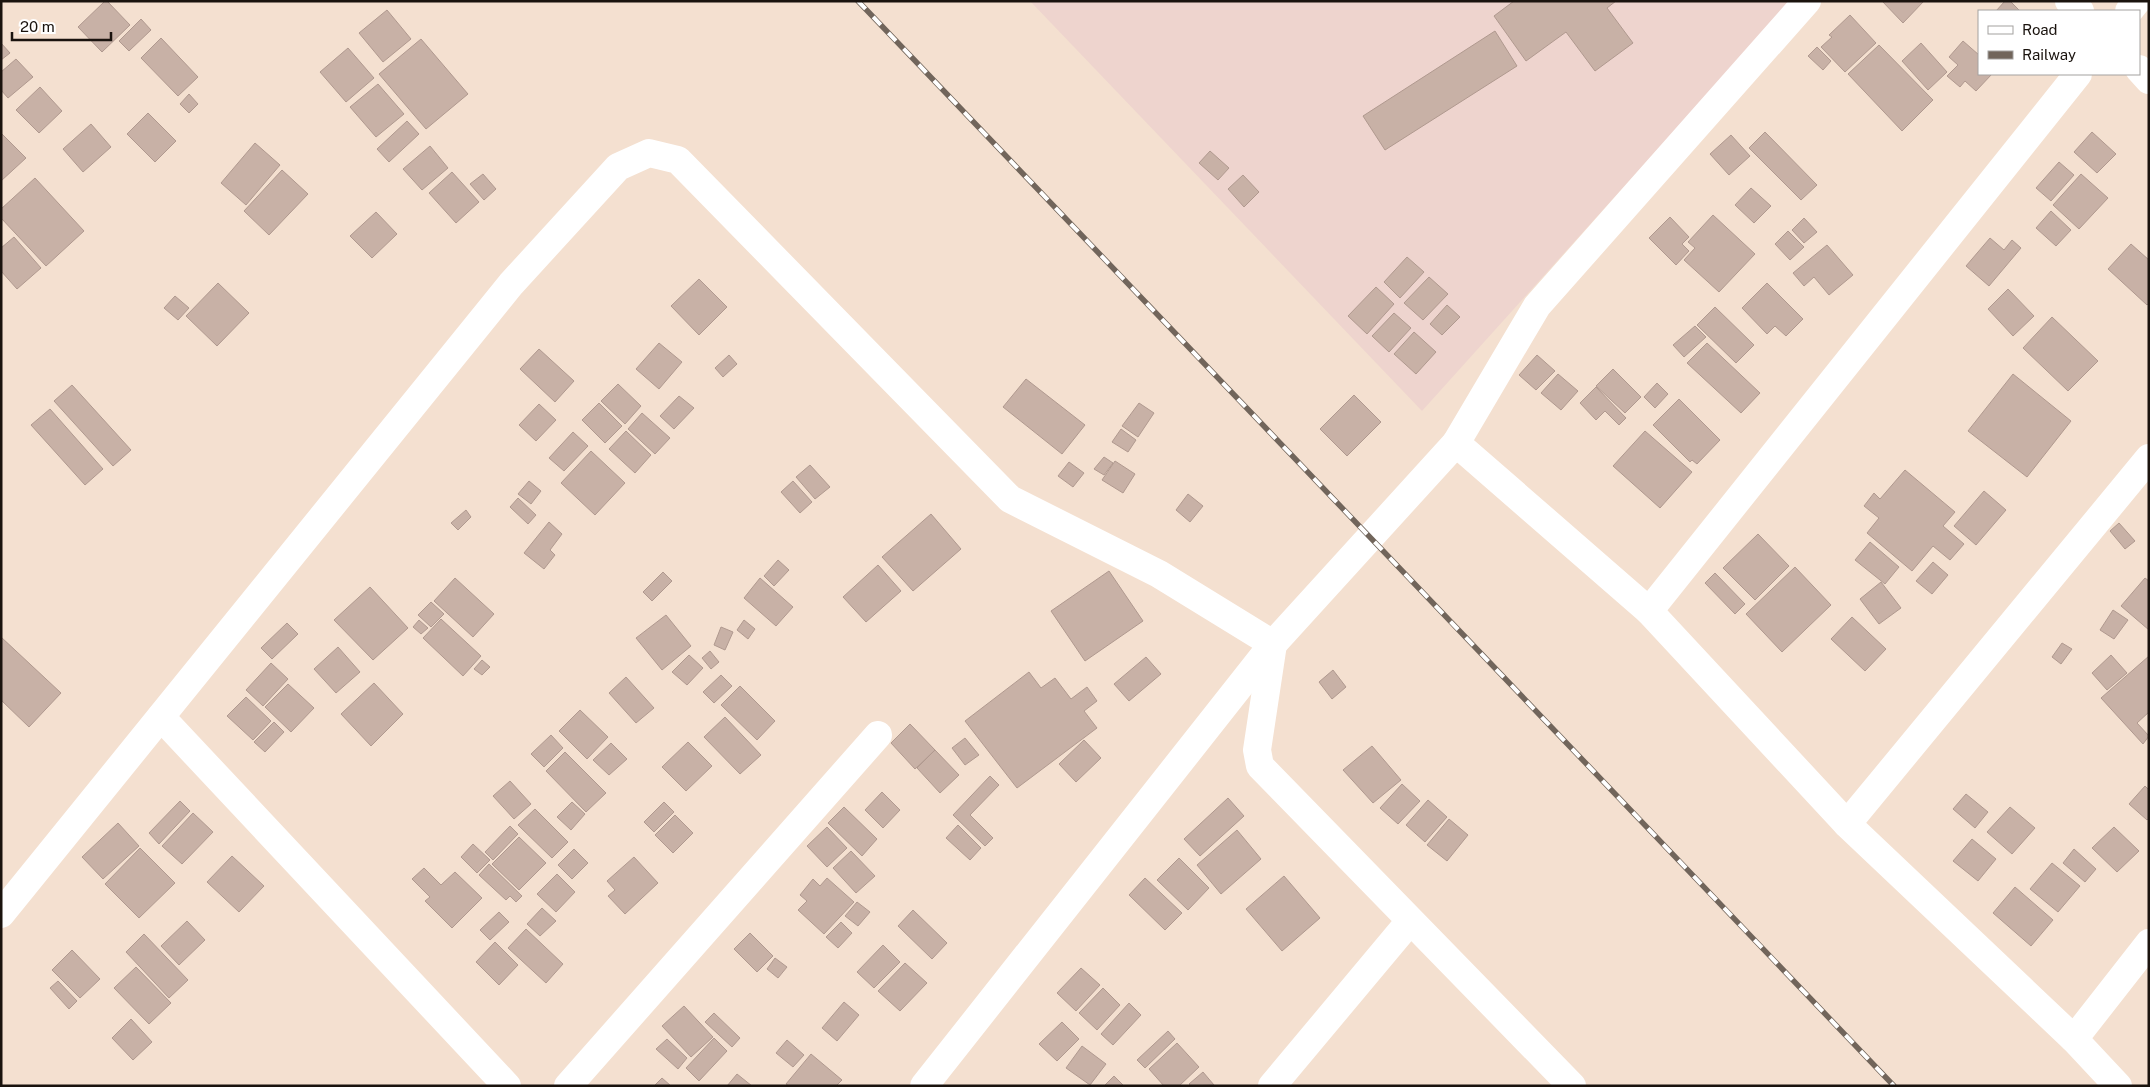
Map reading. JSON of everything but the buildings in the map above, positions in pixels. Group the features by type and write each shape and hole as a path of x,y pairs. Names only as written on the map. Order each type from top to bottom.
{"street":[{"path":"924,1086 1273,644 1456,443 1537,306 1807,1"},
{"path":"2069,1 2079,10"},
{"path":"2140,70 2149,80"},
{"path":"1649,611 2077,75"},
{"path":"1,914 511,284 618,167 649,153 678,160 1010,498 1160,574 1273,644"},
{"path":"1456,443 1649,611 1847,824 2074,1039 2118,1086"},
{"path":"1847,824 2149,458"},
{"path":"1273,644 1257,750 1260,766 1572,1086"},
{"path":"161,717 507,1086"},
{"path":"568,1086 878,735"},
{"path":"1272,1086 1410,921"},
{"path":"2074,1039 2149,943"},
{"path":"1540,1086 1546,1060"}],"shaded area":[{"path":"1030,1 1791,1 1422,411"}],"railway":[{"path":"858,1 1894,1086"}]}
